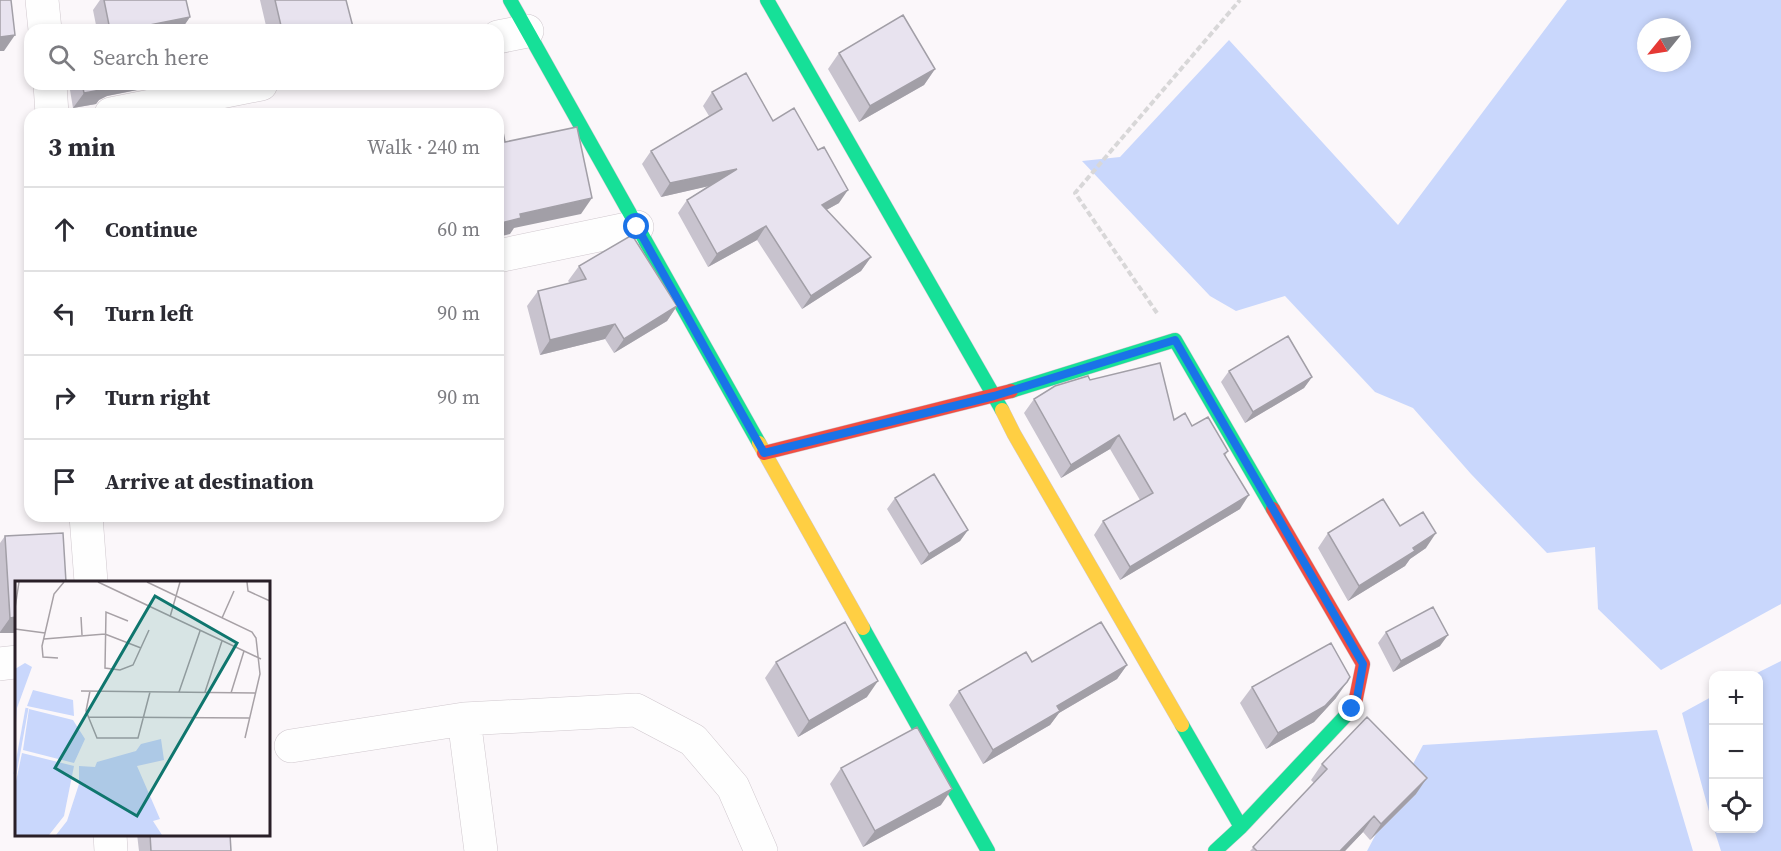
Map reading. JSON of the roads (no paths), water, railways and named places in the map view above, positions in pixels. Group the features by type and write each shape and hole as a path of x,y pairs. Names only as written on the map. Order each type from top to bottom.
{"street":[{"path":"42,0 44,24"},
{"path":"510,0 513,34 637,227 988,851"},
{"path":"767,0 1241,827"},
{"path":"50,90 52,108"},
{"path":"141,108 231,90"},
{"path":"504,255 637,227"},
{"path":"764,453 994,396 1175,340 1363,664 1357,698 1352,709 1241,827 1215,851"},
{"path":"86,522 91,581"},
{"path":"0,664 15,662"},
{"path":"291,746 464,719 636,710 693,740 733,788 761,851"},
{"path":"464,719 481,851"},
{"path":"110,836 111,851"}],"water":[{"path":"1567,0 1781,0 1781,604 1661,670 1598,609 1595,547 1547,553 1471,474 1413,408 1375,392 1285,296 1236,311 1210,296 1082,161 1120,157 1229,40 1398,225"},
{"path":"1781,661 1781,851 1721,851 1715,833 1763,833 1763,671 1761,671"},
{"path":"1709,698 1709,811 1682,713"},
{"path":"1657,730 1693,851 1367,851 1423,745"}]}
